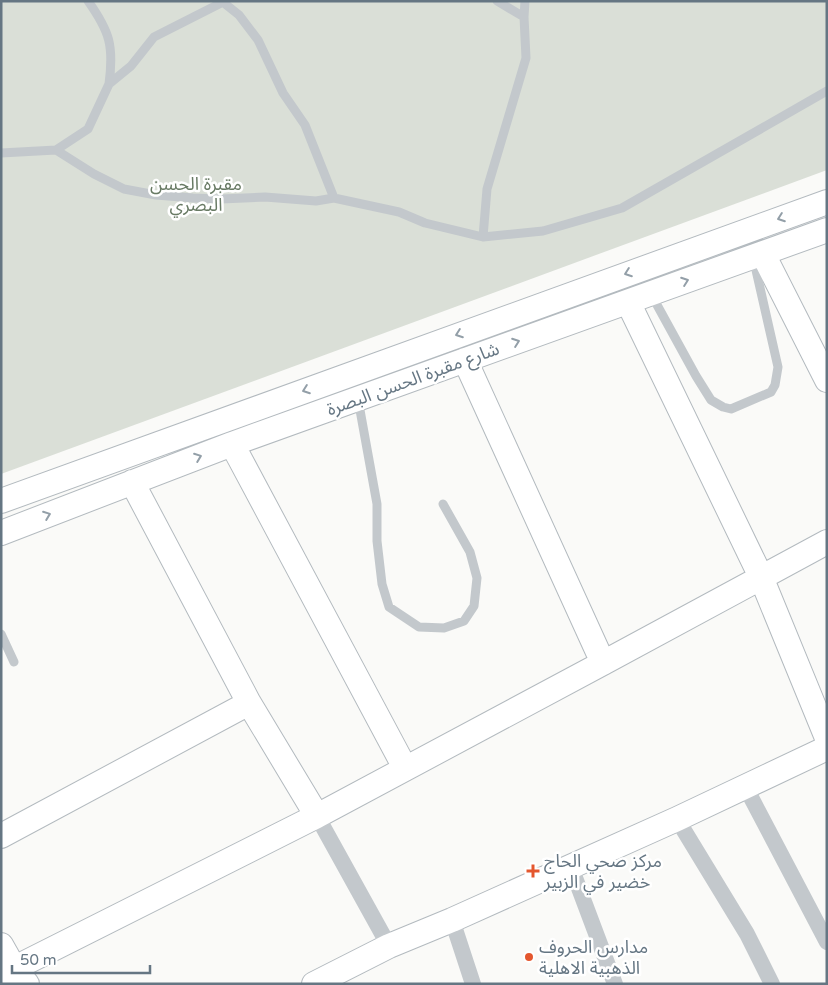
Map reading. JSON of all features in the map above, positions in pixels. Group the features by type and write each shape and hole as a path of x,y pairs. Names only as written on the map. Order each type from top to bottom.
{"street":[{"name":"شارع مقبرة الحسن البصرة","path":"1,501 827,202"},
{"name":"شارع مقبرة الحسن البصرة","path":"1,533 232,444 827,230"},
{"path":"758,255 827,380"},
{"path":"628,302 761,577 827,738"},
{"path":"465,360 603,664"},
{"path":"355,372 362,397"},
{"path":"232,444 405,768"},
{"path":"132,482 249,703 317,816 390,946"},
{"path":"1,945 14,976 603,664 827,542"},
{"path":"1,836 249,703"},
{"path":"314,984 390,946 677,819 827,748"},
{"path":"745,786 827,942"},
{"path":"677,819 747,934 772,984"},
{"path":"571,867 615,984"},
{"path":"452,920 473,984"}],"lane":[{"path":"1,153 56,150 88,129 109,84 112,58 108,37 100,18 88,1"},
{"path":"497,1 524,17"},
{"path":"483,237 487,189 526,58 525,1"},
{"path":"109,84 131,66 154,37 224,2 239,15 258,40 283,93 305,125 334,198"},
{"path":"56,150 94,174 124,189 193,198 221,199 266,196 316,201 334,198 399,212 425,223 483,237 543,231 622,208 827,91"},
{"path":"651,293 711,400 731,409 771,392 775,385 778,366 758,255"},
{"path":"362,397 377,504 376,541 382,584 389,607 420,627 444,628 464,621 474,606 477,578 470,552 443,504"},
{"path":"1,634 14,662"}],"green space":[{"name":"مقبرة الحسن البصري","path":"1,1 827,1 827,170 1,474"}],"place":[{"name":"مركز صحي الحاج خضير في الزبير","path":"533,871"},
{"name":"مدارس الحروف الذهبية الاهلية","path":"529,957"}]}
